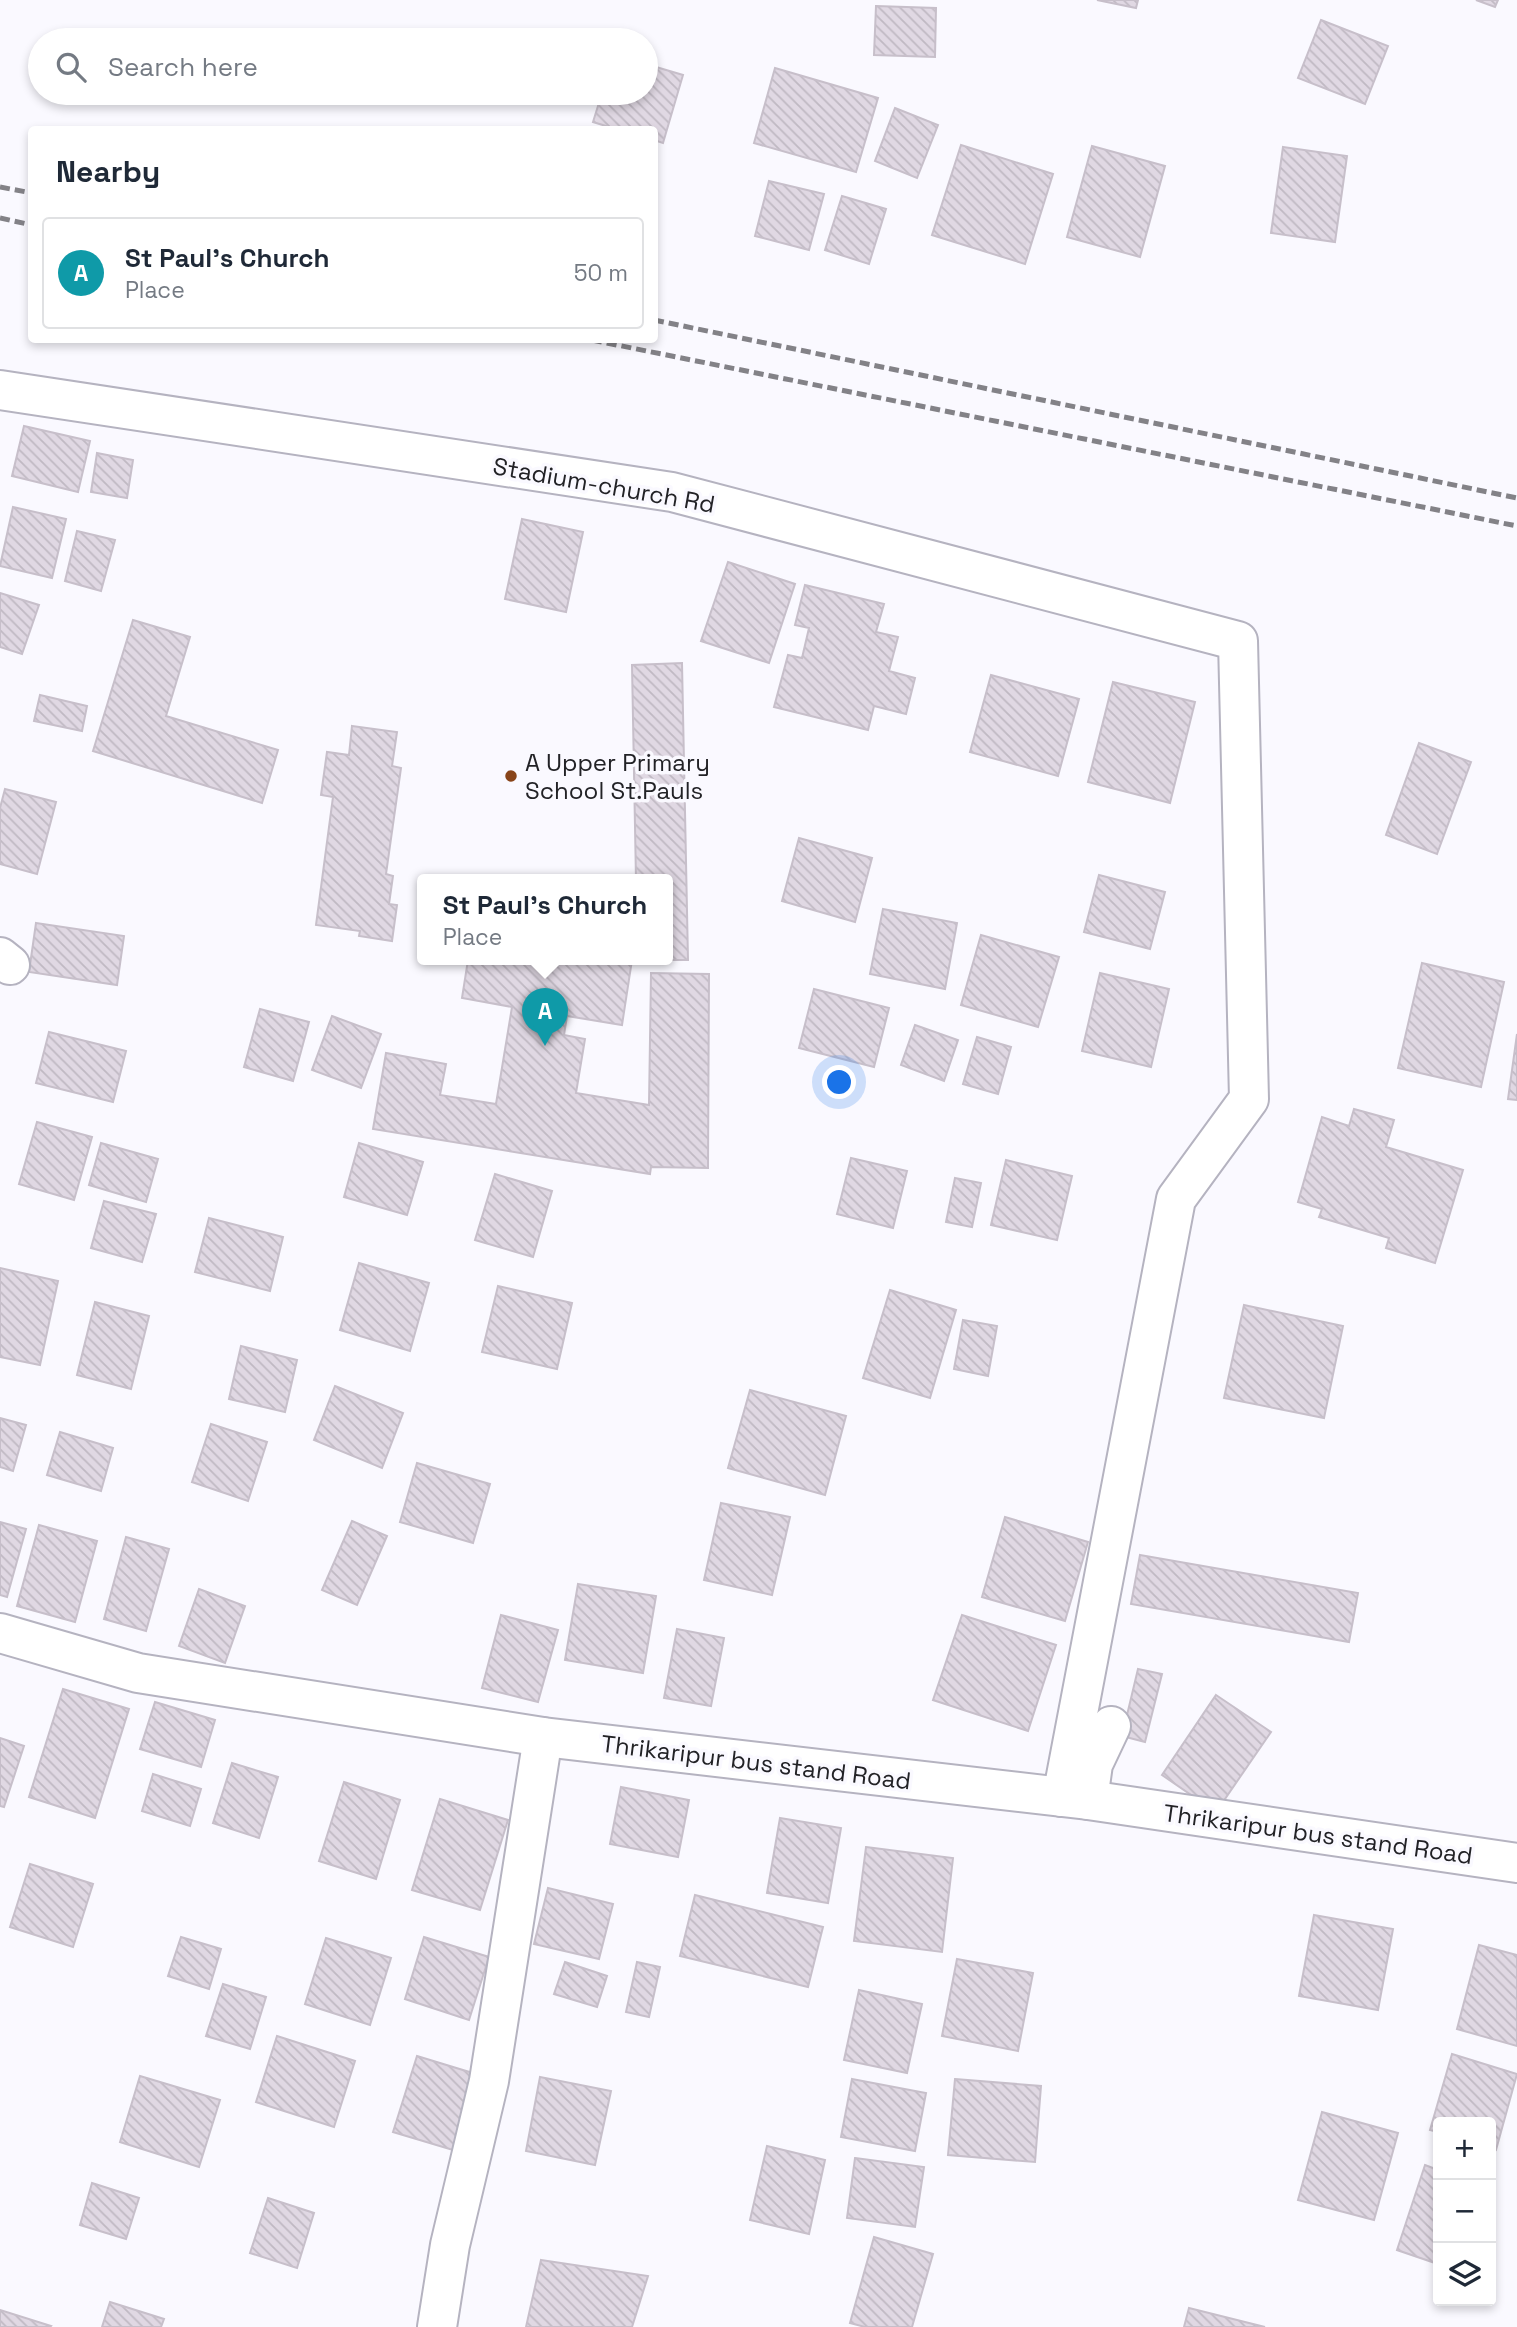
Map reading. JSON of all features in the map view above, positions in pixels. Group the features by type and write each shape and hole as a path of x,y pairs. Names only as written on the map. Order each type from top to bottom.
{"street":[{"name":"Stadium-church Rd","path":"0,390 672,492 1238,641 1249,1099 1176,1199 1075,1798"},
{"name":"Thrikaripur bus stand Road","path":"0,1633 138,1672 543,1737 1075,1798 1517,1863"},
{"path":"1075,1798 1111,1726"},
{"path":"437,2327 450,2245 489,2081 543,1737"}],"building":[{"path":"1097,0 1138,0 1136,8"},
{"path":"1476,0 1498,0 1495,7"},
{"path":"876,6 936,8 935,57 874,55"},
{"path":"1321,20 1388,46 1365,104 1298,78"},
{"path":"658,68 683,75 663,143 658,141 658,126 606,126 593,122 598,105 658,105"},
{"path":"775,68 878,98 856,172 754,143"},
{"path":"895,108 938,125 917,178 875,161"},
{"path":"961,145 1053,174 1025,264 932,235"},
{"path":"1092,146 1165,166 1140,257 1067,237"},
{"path":"1283,147 1347,156 1335,242 1271,233"},
{"path":"769,181 824,194 809,250 755,236"},
{"path":"842,196 886,209 869,264 825,250"},
{"path":"24,426 90,441 78,492 12,476"},
{"path":"97,453 133,460 127,498 91,492"},
{"path":"13,507 66,519 52,578 0,566"},
{"path":"522,519 583,532 566,612 505,599"},
{"path":"77,531 115,540 101,591 65,581"},
{"path":"728,562 795,584 769,663 701,641"},
{"path":"805,585 884,604 876,632 898,637 889,671 915,678 906,714 874,706 868,730 774,707 788,655 802,658 809,628 795,625"},
{"path":"0,593 39,605 22,654 0,647"},
{"path":"133,620 190,637 166,716 278,750 262,803 93,751"},
{"path":"682,663 688,960 673,960 673,874 636,874 632,665"},
{"path":"991,675 1079,699 1058,776 970,752"},
{"path":"1113,682 1195,702 1170,803 1088,782"},
{"path":"40,695 87,706 82,731 34,721"},
{"path":"352,726 397,732 392,766 401,768 386,874 393,876 389,904 397,905 392,941 359,936 360,931 316,925 333,797 321,795 327,752 349,755"},
{"path":"1419,743 1471,762 1437,854 1386,835"},
{"path":"5,789 56,802 37,874 0,864 0,808"},
{"path":"799,838 872,858 855,922 782,901"},
{"path":"1099,875 1165,892 1150,949 1084,932"},
{"path":"883,909 957,923 945,989 870,974"},
{"path":"36,923 124,936 117,985 29,972"},
{"path":"981,935 1059,957 1038,1027 961,1005"},
{"path":"1422,963 1504,982 1481,1087 1398,1068"},
{"path":"467,965 631,965 622,1025 567,1016 564,1035 585,1039 576,1093 649,1105 651,973 709,974 708,1168 651,1167 650,1174 373,1129 386,1053 446,1064 440,1095 496,1104 512,1007 462,998"},
{"path":"1100,973 1169,989 1151,1067 1082,1051"},
{"path":"814,989 889,1008 874,1067 799,1048"},
{"path":"260,1009 309,1022 293,1081 244,1067"},
{"path":"332,1016 381,1034 361,1088 312,1070"},
{"path":"915,1025 958,1040 944,1081 901,1065"},
{"path":"49,1032 126,1051 113,1102 36,1083"},
{"path":"1517,1034 1517,1100 1508,1099"},
{"path":"977,1037 1011,1047 998,1094 963,1084"},
{"path":"1354,1109 1394,1120 1386,1147 1463,1170 1435,1263 1386,1248 1389,1238 1319,1217 1322,1209 1298,1202 1322,1117 1349,1126"},
{"path":"37,1122 92,1137 74,1200 19,1184"},
{"path":"101,1143 158,1159 146,1202 89,1185"},
{"path":"359,1143 423,1162 407,1215 344,1197"},
{"path":"851,1158 907,1171 893,1228 837,1214"},
{"path":"1006,1160 1072,1176 1057,1240 991,1225"},
{"path":"495,1174 552,1191 533,1257 475,1240"},
{"path":"955,1178 981,1183 972,1227 946,1222"},
{"path":"104,1201 156,1214 142,1262 91,1248"},
{"path":"209,1218 283,1237 270,1291 195,1272"},
{"path":"359,1263 429,1283 410,1351 340,1330"},
{"path":"0,1268 58,1281 40,1365 0,1357"},
{"path":"498,1286 572,1303 557,1369 482,1352"},
{"path":"890,1290 956,1310 930,1398 863,1378"},
{"path":"95,1302 149,1316 131,1389 77,1375"},
{"path":"1244,1305 1343,1326 1324,1418 1224,1398"},
{"path":"963,1320 997,1326 988,1376 954,1369"},
{"path":"241,1346 297,1360 285,1412 229,1399"},
{"path":"335,1386 403,1413 382,1468 314,1440"},
{"path":"750,1390 846,1416 825,1495 728,1468"},
{"path":"0,1418 26,1425 13,1471 0,1467"},
{"path":"211,1424 267,1442 248,1501 192,1482"},
{"path":"60,1432 113,1448 101,1491 47,1475"},
{"path":"417,1463 490,1484 473,1543 400,1522"},
{"path":"721,1503 790,1517 772,1595 704,1580"},
{"path":"1005,1517 1088,1542 1065,1621 982,1597"},
{"path":"352,1521 387,1536 357,1605 322,1590"},
{"path":"0,1522 26,1529 7,1597 0,1595"},
{"path":"39,1525 97,1541 75,1622 17,1606"},
{"path":"126,1537 169,1549 146,1631 104,1619"},
{"path":"1140,1555 1358,1593 1349,1642 1131,1604"},
{"path":"578,1584 656,1596 643,1673 565,1660"},
{"path":"199,1589 245,1606 225,1663 179,1646"},
{"path":"501,1615 558,1630 538,1702 482,1688"},
{"path":"962,1615 1056,1645 1028,1731 933,1700"},
{"path":"677,1629 724,1638 711,1706 664,1698"},
{"path":"1138,1669 1162,1674 1145,1742 1122,1736"},
{"path":"63,1689 129,1709 95,1818 29,1797"},
{"path":"1216,1695 1271,1732 1216,1812 1162,1775"},
{"path":"155,1702 215,1720 201,1767 140,1749"},
{"path":"0,1738 24,1746 4,1807 0,1806"},
{"path":"232,1763 278,1777 259,1838 213,1823"},
{"path":"153,1774 201,1789 190,1826 142,1811"},
{"path":"344,1782 400,1800 376,1879 319,1861"},
{"path":"621,1787 689,1800 678,1857 610,1844"},
{"path":"440,1799 508,1820 480,1910 412,1890"},
{"path":"780,1818 841,1828 828,1903 767,1893"},
{"path":"866,1847 953,1858 942,1952 854,1941"},
{"path":"30,1864 93,1884 73,1947 10,1927"},
{"path":"548,1888 613,1904 599,1959 534,1944"},
{"path":"695,1895 823,1927 808,1987 680,1956"},
{"path":"1314,1915 1393,1929 1378,2010 1299,1996"},
{"path":"181,1937 221,1949 209,1989 168,1976"},
{"path":"424,1937 489,1957 469,2020 405,1999"},
{"path":"326,1938 391,1958 370,2025 305,2004"},
{"path":"1479,1945 1517,1955 1517,2046 1457,2029"},
{"path":"957,1959 1033,1973 1018,2051 942,2036"},
{"path":"565,1962 607,1976 597,2007 554,1994"},
{"path":"637,1962 660,1967 649,2017 626,2012"},
{"path":"223,1984 266,1997 250,2049 206,2036"},
{"path":"859,1990 922,2004 907,2073 844,2060"},
{"path":"277,2036 355,2061 334,2127 256,2102"},
{"path":"1452,2054 1517,2074 1496,2150 1496,2117 1434,2117"},
{"path":"417,2056 476,2074 453,2150 393,2132"},
{"path":"140,2076 220,2100 199,2167 120,2142"},
{"path":"540,2077 611,2091 595,2165 526,2151"},
{"path":"852,2079 926,2093 915,2151 841,2137"},
{"path":"955,2079 1041,2086 1035,2162 948,2155"},
{"path":"1322,2112 1398,2133 1374,2220 1298,2200"},
{"path":"767,2146 825,2160 809,2234 750,2220"},
{"path":"855,2158 924,2167 915,2227 847,2218"},
{"path":"1425,2165 1433,2168 1433,2262 1397,2250"},
{"path":"92,2183 139,2198 126,2239 80,2225"},
{"path":"268,2198 314,2213 297,2268 250,2253"},
{"path":"874,2237 933,2254 912,2327 865,2327 850,2323"},
{"path":"541,2260 648,2276 632,2327 526,2327"},
{"path":"110,2302 164,2319 161,2327 102,2327"},
{"path":"1189,2308 1265,2327 1184,2327"},
{"path":"0,2310 51,2326 0,2327"}],"railway":[{"path":"0,187 28,192"},
{"path":"0,218 28,224"},
{"path":"658,321 1517,498"},
{"path":"607,343 1517,526"}],"place":[{"name":"A Upper Primary School St.Pauls","path":"511,776"},
{"name":"St Paul's Church","path":"545,1046"}]}
